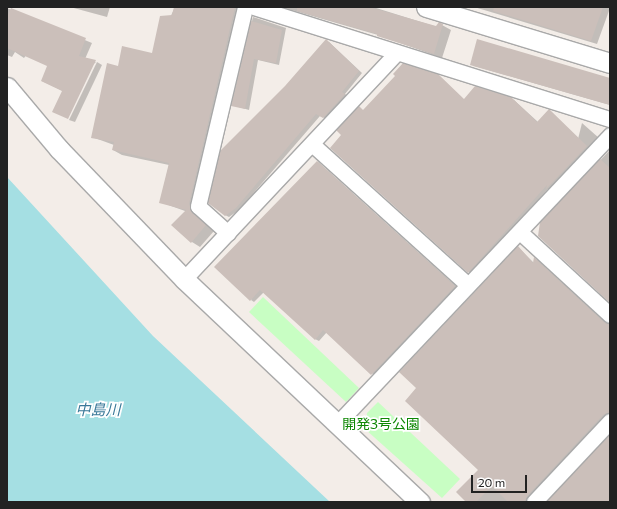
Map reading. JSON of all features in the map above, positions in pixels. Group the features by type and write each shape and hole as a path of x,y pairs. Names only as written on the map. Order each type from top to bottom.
{"street":[{"path":"228,233 198,206 245,7"},
{"path":"254,7 396,53 610,119"},
{"path":"426,7 610,63"},
{"path":"184,279 396,53"},
{"path":"7,87 59,149 184,279 336,425 420,502"},
{"path":"336,425 610,135"},
{"path":"312,144 468,285"},
{"path":"520,232 610,315"},
{"path":"534,502 610,421"}],"green space":[{"path":"263,297 359,388 346,402 249,312"},
{"name":"開発3号公園","path":"378,402 460,479 442,498 365,429 367,413"}],"water":[{"name":"中島川","path":"7,177 153,336 330,502 7,502"}],"building":[{"path":"174,7 235,7 189,204 192,212 206,225 191,243 171,225 186,210 159,203 169,163 112,150 114,142 91,138 107,63 118,66 122,46 152,53 160,16 172,15"},
{"path":"297,7 369,7 436,26 439,22 443,24 434,54 377,36 377,34 297,11"},
{"path":"494,7 603,7 591,41 493,11"},
{"path":"11,8 86,38 79,56 96,60 68,119 52,112 62,91 41,81 47,66 7,48 7,17"},
{"path":"251,21 282,30 276,63 254,59 245,109 231,106"},
{"path":"326,39 359,71 342,92 345,94 323,118 316,114 236,208 225,216 208,203 220,151 285,86"},
{"path":"477,39 610,78 610,105 470,65"},
{"path":"403,63 438,74 464,99 475,86 511,97 537,122 549,109 587,146 546,189 547,185 468,273 330,148 341,135 336,130 359,106 363,110 395,76 393,74"},
{"path":"600,159 610,168 610,303 538,236 540,222"},
{"path":"317,161 455,286 371,375 323,330 315,340 260,290 250,301 214,267"},
{"path":"518,246 533,263 534,257 604,322 610,324 610,412 603,415 527,496 525,502 508,502 492,486 476,502 466,502 456,492 478,470 405,401 416,388 399,372"},
{"path":"610,434 610,502 546,502"}]}
